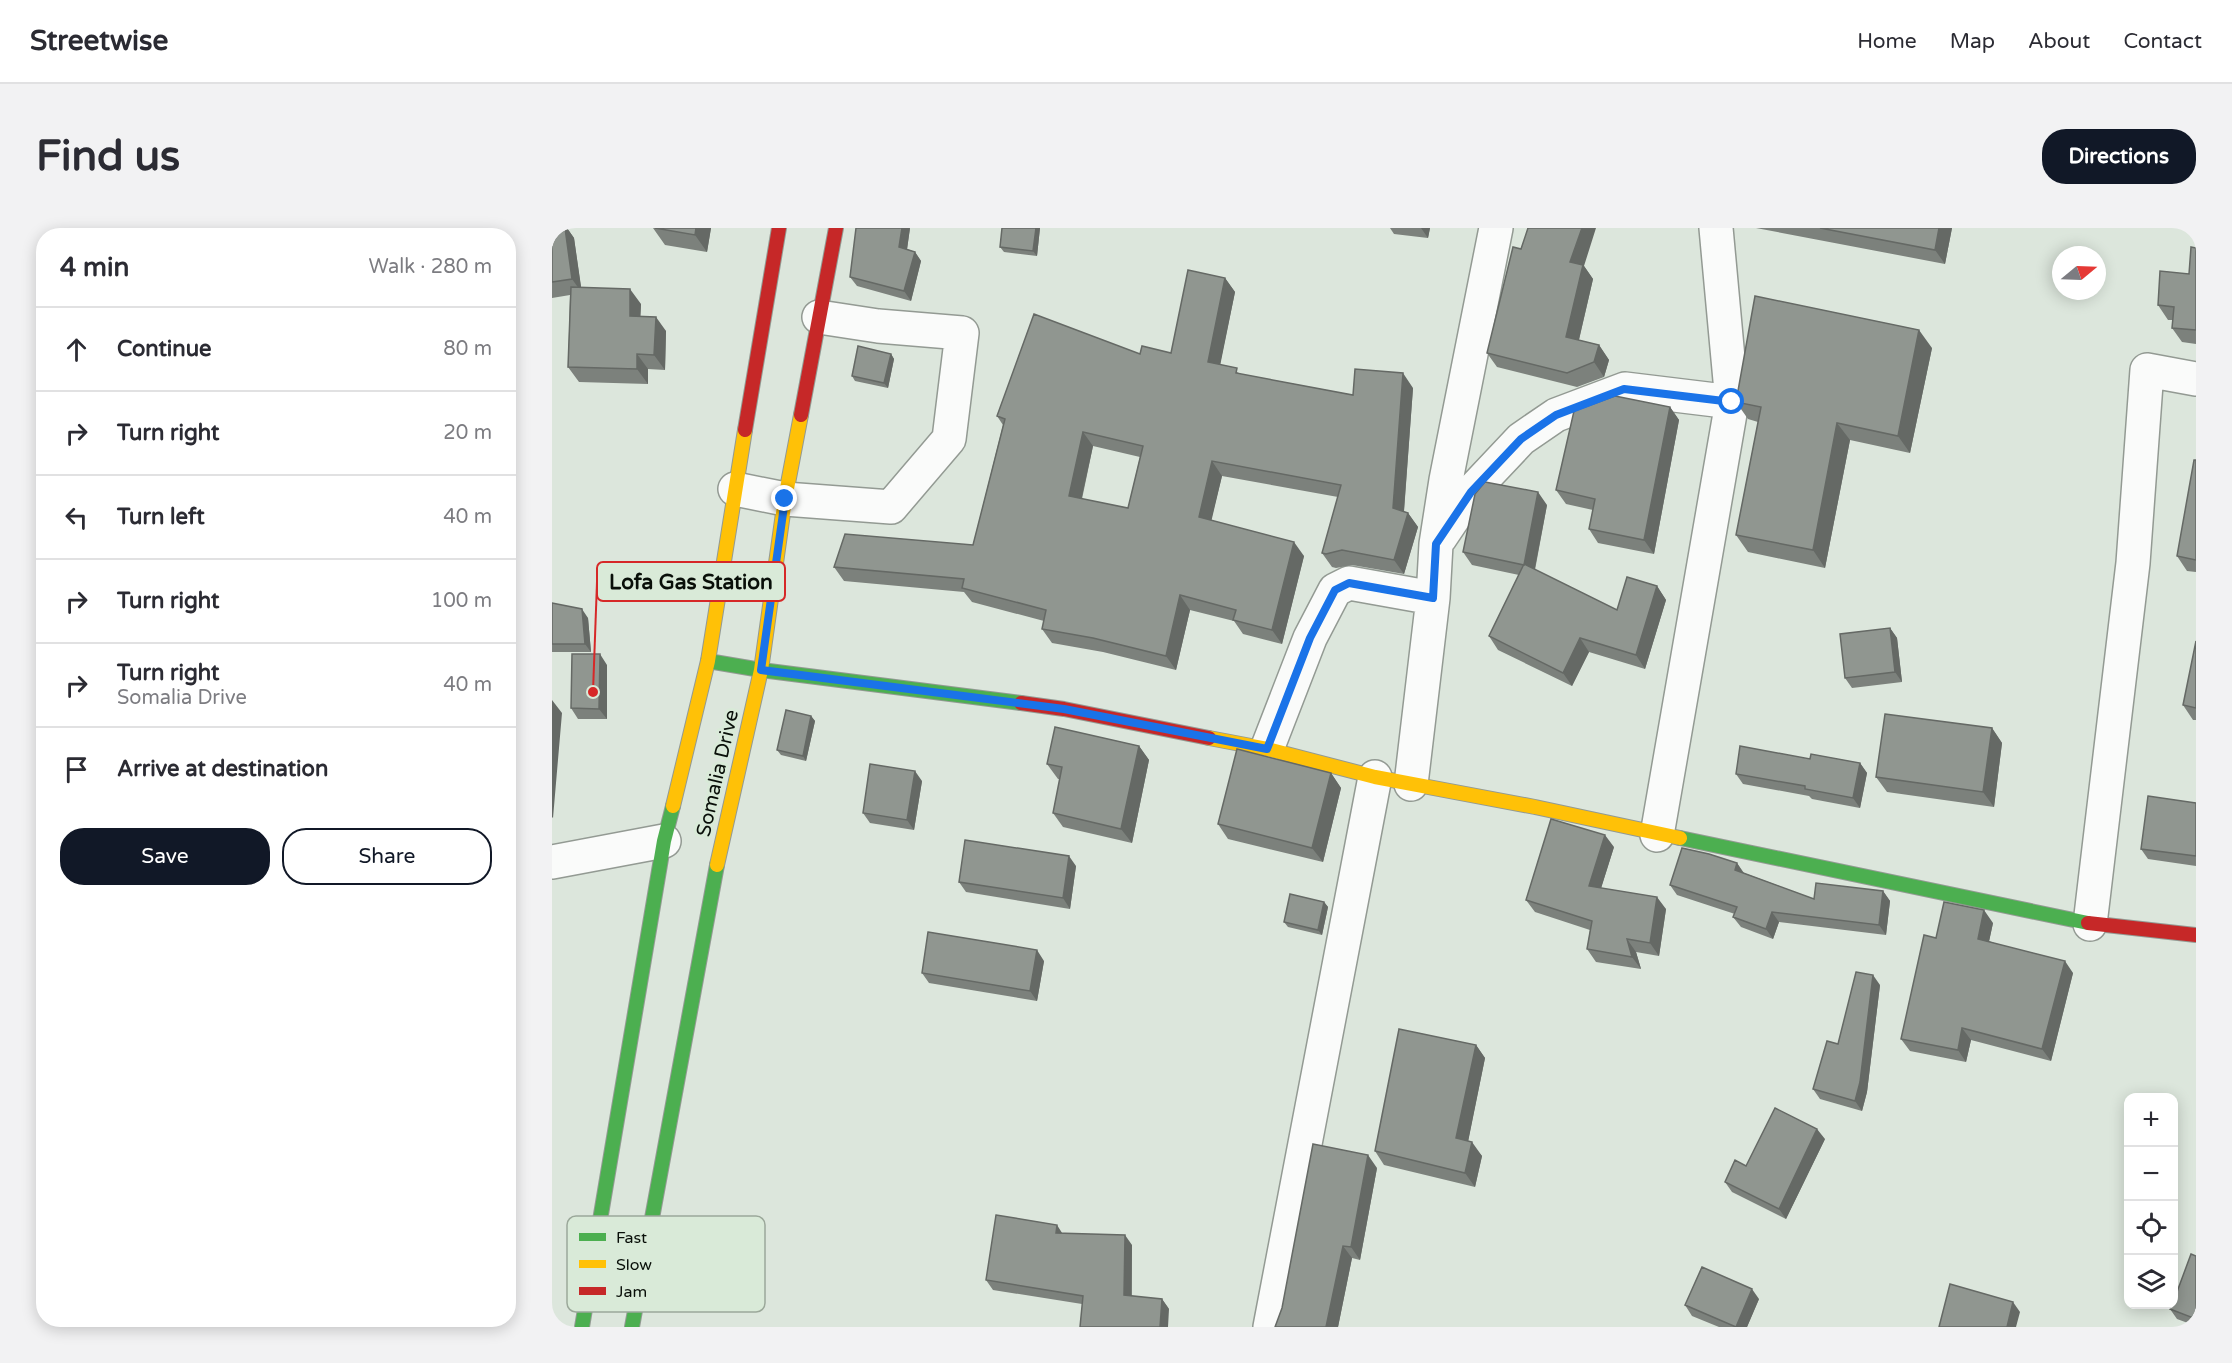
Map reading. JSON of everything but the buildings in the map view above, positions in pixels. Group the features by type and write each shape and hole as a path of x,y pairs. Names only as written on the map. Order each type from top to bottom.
{"main road":[{"name":"Somalia Drive","path":"601,1216 664,841 708,661 764,308 779,228"},
{"name":"Somalia Drive","path":"653,1216 719,852 761,670 785,499 836,228"},
{"path":"708,661 761,670 1064,709 1267,749 1375,777 1535,807 1657,835 2090,924 2196,935"},
{"name":"Somalia Drive","path":"582,1327 585,1312"},
{"name":"Somalia Drive","path":"633,1327 636,1312"}],"street":[{"path":"1411,784 1433,598 1436,544 1446,480 1496,228"},
{"path":"1657,835 1732,402 1716,228"},
{"path":"735,489 785,499 891,507 949,439 962,333 878,327 819,317"},
{"path":"2090,924 2133,563 2147,370 2196,379"},
{"path":"1436,544 1471,492 1521,439 1556,415 1624,389 1732,402"},
{"path":"1267,749 1310,638 1335,590 1349,583 1433,598"},
{"path":"1270,1327 1375,777"},
{"path":"552,862 664,841"}],"traffic: fast":[{"path":"708,661 761,670 1021,703"},
{"path":"601,1216 664,841 673,806"},
{"path":"1680,838 2088,923"},
{"path":"652,1216 717,865"},
{"path":"582,1327 585,1312"},
{"path":"632,1327 635,1312"}],"traffic: slow":[{"path":"717,865 761,670 785,499 801,415"},
{"path":"673,806 708,661 745,430"},
{"path":"1209,738 1267,749 1375,777 1535,807 1680,838"}],"traffic: jam":[{"path":"745,430 779,228"},
{"path":"801,415 836,228"},
{"path":"1021,703 1064,709 1209,738"},
{"path":"2088,923 2196,935"}],"place":[{"name":"Lofa Gas Station","path":"593,692"}],"route":[{"path":"785,499 761,670 1064,709 1267,749 1310,638 1335,590 1349,583 1433,598 1436,544 1471,492 1521,439 1556,415 1624,389 1732,402"}]}
